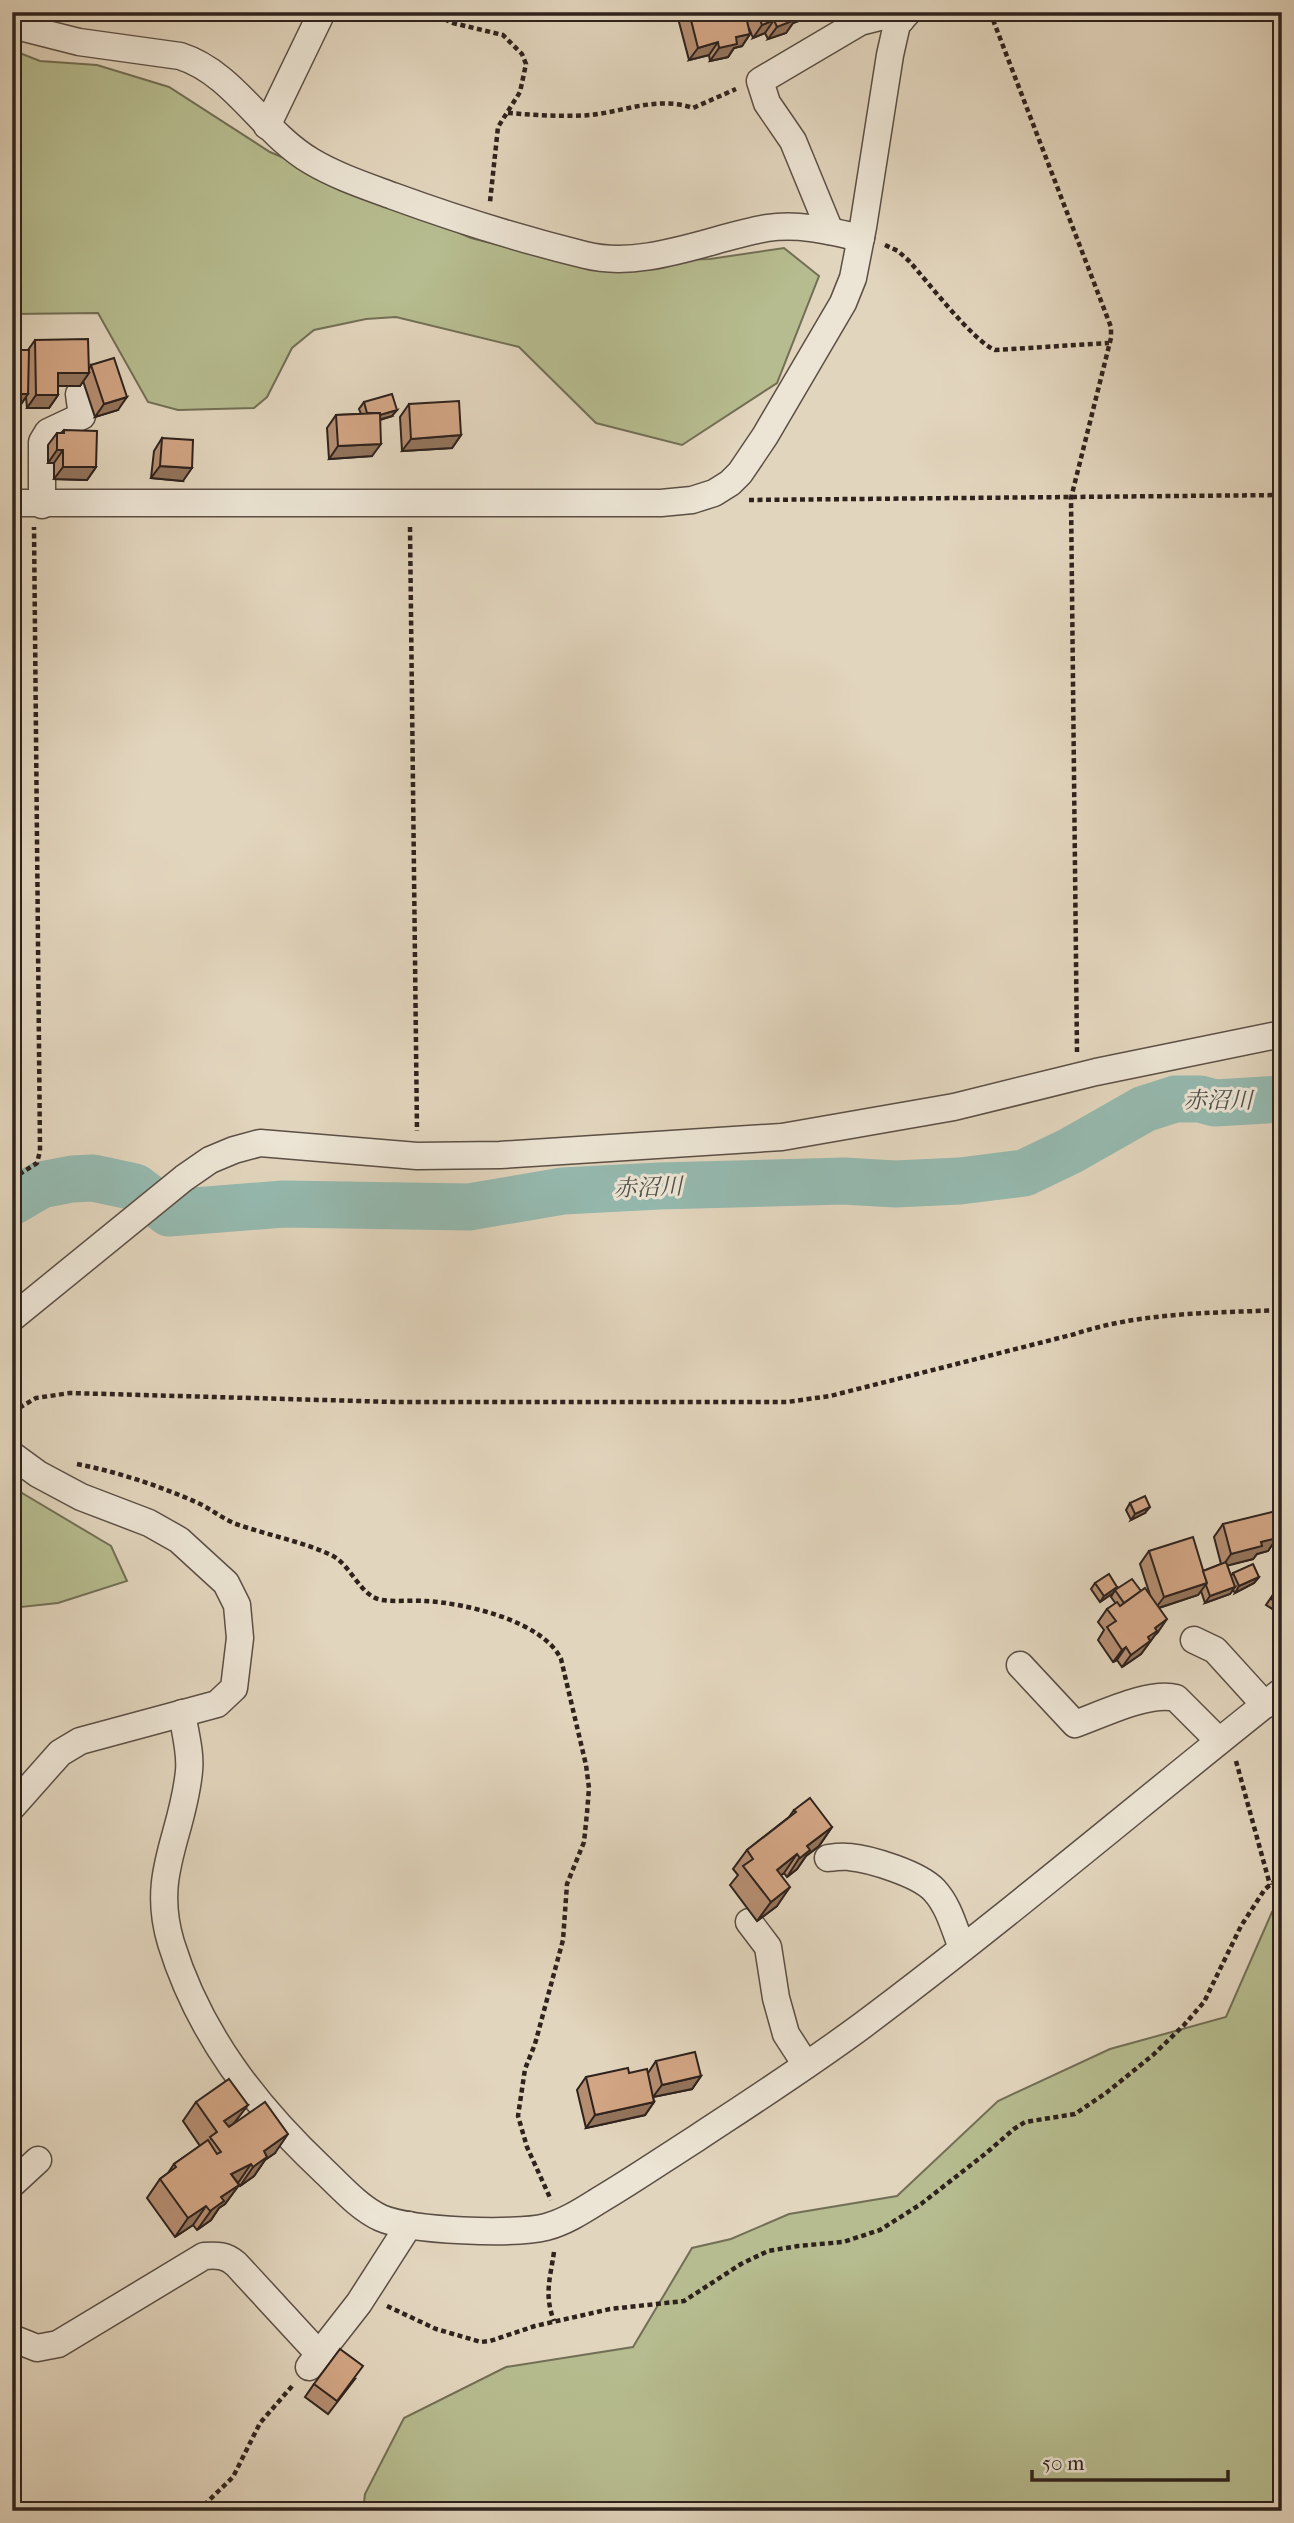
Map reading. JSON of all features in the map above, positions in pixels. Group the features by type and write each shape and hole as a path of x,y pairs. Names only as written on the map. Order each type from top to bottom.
{"street":[{"path":"267,127 321,12"},
{"path":"830,231 793,141 767,103 760,81 860,22 884,16 905,16"},
{"path":"79,394 82,416 48,432 42,442 29,504 661,503 692,500 722,488 740,473 765,436 836,317 853,278 890,55 897,24 905,16"},
{"path":"12,25 79,43 180,56 195,61 214,74 279,139 311,161 350,180 487,228 590,256 615,258 697,246 767,228 788,226 861,238"},
{"path":"12,1318 184,1178 210,1160 260,1143 418,1156 566,1153 782,1137 954,1107 1077,1077 1282,1034"},
{"path":"12,1455 38,1474 81,1497 149,1523 179,1539 226,1583 237,1605 240,1638 234,1688 217,1704 80,1741 60,1753 12,1807"},
{"path":"182,1713 190,1766 163,1891 170,1939 186,1986 211,2037 282,2132 343,2189 377,2216 408,2225 522,2232 559,2222 622,2187 863,2025 1273,1698 1215,1650 1194,1640"},
{"path":"1020,1665 1075,1724 1126,1706 1168,1696 1176,1698 1224,1738"},
{"path":"828,1858 847,1856 863,1860 900,1871 931,1887 948,1909 961,1948"},
{"path":"749,1922 768,1947 776,1998 786,2034 806,2065"},
{"path":"12,2184 38,2160"},
{"path":"12,2338 37,2348 58,2344 204,2256 215,2255 230,2259 236,2264 314,2361 364,2295 408,2225"}],"path":[{"path":"429,12 453,23 503,34 523,54 526,64 520,92 498,127 487,228"},
{"path":"990,12 1109,320 1109,343 1071,498 1077,1077"},
{"path":"508,113 587,115 648,104 679,103 693,107 760,81"},
{"path":"861,238 889,247 904,256 981,341 991,348 998,350 1109,343"},
{"path":"747,500 1282,495"},
{"path":"409,502 418,1156"},
{"path":"12,1179 37,1163 40,1151 29,504"},
{"path":"12,1412 36,1398 70,1393 395,1402 787,1402 830,1396 1106,1324 1282,1310"},
{"path":"74,1463 155,1487 198,1503 233,1523 334,1556 355,1580 380,1600 426,1601 496,1615 537,1633 556,1649 584,1757 589,1788 587,1813 584,1842 567,1884 564,1940 535,2044 524,2069 517,2116 527,2147 558,2214 559,2222 547,2292 554,2321"},
{"path":"1224,1738 1270,1885"},
{"path":"364,2295 436,2329 481,2342 490,2341 554,2321 610,2309 684,2301 741,2264 768,2251 861,2238 899,2219 921,2204 1025,2122 1075,2114 1153,2055 1197,2009 1207,1995 1241,1926 1270,1885 1282,1875"},
{"path":"198,2511 233,2477 260,2423 314,2361"}],"green space":[{"path":"12,50 40,61 97,65 169,87 270,152 471,238 569,263 710,259 784,248 819,276 777,383 682,445 596,423 519,347 396,317 366,319 314,330 292,348 267,397 254,408 178,410 148,402 98,313 12,314"},
{"path":"12,1487 111,1546 127,1581 58,1603 12,1608"},
{"path":"1282,1899 1282,2511 363,2511 365,2494 404,2418 506,2367 633,2347 692,2248 731,2239 789,2214 897,2196 998,2101 1110,2049 1226,2017 1272,1912"}],"building":[{"path":"689,12 745,12 750,34 736,37 737,44 719,48 718,42 698,48"},
{"path":"757,12 796,12 792,14 795,20 777,27 774,20 762,25"},
{"path":"88,339 89,373 58,373 58,395 36,395 35,340"},
{"path":"12,350 29,350 28,394 12,394"},
{"path":"114,358 127,397 104,404 91,365"},
{"path":"392,394 397,410 380,415 367,413 364,402"},
{"path":"459,401 461,435 411,439 409,404"},
{"path":"380,413 381,444 338,446 336,415"},
{"path":"64,430 97,431 96,467 63,467 63,450 57,450 57,433 64,433"},
{"path":"162,438 193,440 192,468 160,466"},
{"path":"1145,1496 1150,1507 1135,1514 1130,1503"},
{"path":"1280,1510 1282,1527 1275,1529 1277,1538 1261,1542 1262,1546 1231,1554 1223,1524"},
{"path":"1193,1537 1207,1583 1164,1597 1149,1551"},
{"path":"1226,1562 1235,1587 1210,1596 1203,1571"},
{"path":"1253,1564 1259,1577 1239,1586 1233,1573"},
{"path":"1109,1574 1117,1587 1104,1596 1095,1583"},
{"path":"1132,1579 1141,1591 1124,1603 1115,1590"},
{"path":"1282,1581 1282,1606 1271,1599"},
{"path":"1145,1588 1167,1619 1148,1637 1150,1641 1131,1655 1126,1647 1122,1650 1107,1627 1116,1621 1107,1609 1117,1602 1120,1606"},
{"path":"810,1798 832,1827 807,1846 810,1850 800,1858 797,1854 777,1870 790,1887 771,1902 743,1866 753,1859 747,1850"},
{"path":"695,2052 701,2076 662,2085 656,2061"},
{"path":"628,2068 629,2073 647,2069 654,2102 595,2115 586,2077"},
{"path":"229,2079 248,2105 224,2121 229,2127 265,2102 288,2134 264,2151 267,2157 253,2167 251,2164 231,2174 239,2185 221,2197 224,2201 210,2211 206,2206 188,2218 160,2179 176,2167 174,2164 208,2140 217,2154 221,2152 210,2137 217,2132 196,2102"},
{"path":"340,2349 363,2366 337,2401 314,2384"}],"waterway":[{"name":"赤沼川","path":"12,1202 41,1185 93,1178 135,1187 169,1213 284,1204 469,1207 563,1191 659,1186 960,1181 1024,1173 1070,1151 1144,1109 1175,1099 1200,1099 1215,1103 1282,1099"}]}
